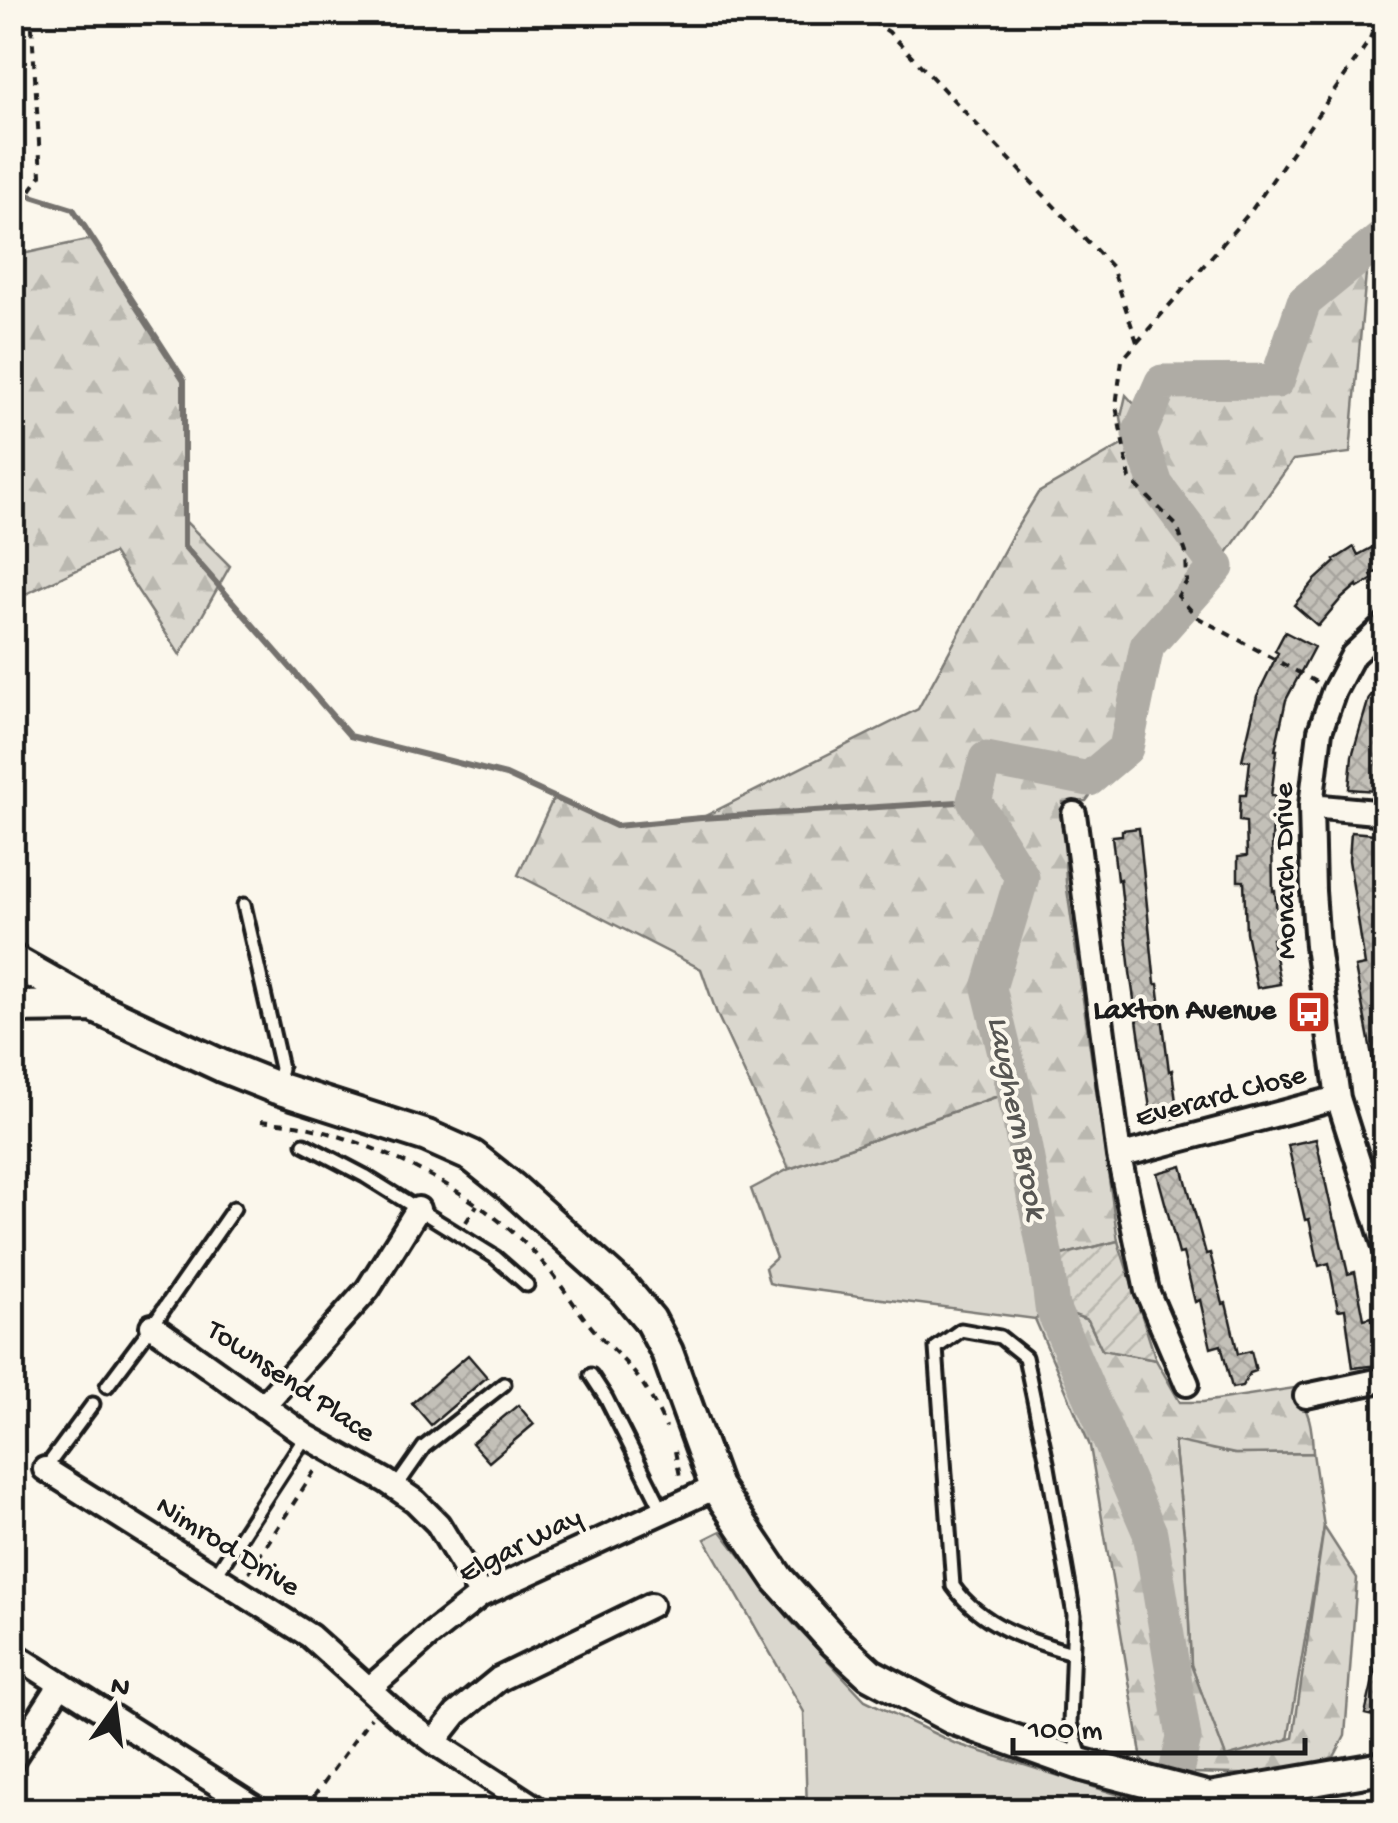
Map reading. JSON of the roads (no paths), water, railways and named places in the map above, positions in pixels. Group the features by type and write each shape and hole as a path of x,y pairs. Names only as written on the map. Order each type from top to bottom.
{"main road":[{"path":"14,961 93,1006 222,1066 276,1088 428,1136 472,1156 512,1188 624,1289 650,1320 667,1352 716,1487 778,1579 870,1674 952,1718 1083,1764 1209,1798 1266,1796 1386,1769"},
{"path":"12,1006 22,991 23,981 14,961"},
{"path":"12,1006 93,1006"}],"street":[{"name":"Monarch Drive","path":"1386,624 1353,655 1334,691 1320,730 1312,806 1317,946 1338,1098 1386,1250"},
{"path":"1312,806 1386,813"},
{"name":"Everard Close","path":"1074,814 1119,1156 1147,1290 1187,1384"},
{"name":"Everard Close","path":"1119,1156 1338,1098"},
{"path":"263,1406 368,1289 418,1209"},
{"name":"Townsend Place","path":"152,1326 306,1436 415,1501 438,1524 481,1595"},
{"path":"1306,1396 1386,1379"},
{"name":"Nimrod Drive","path":"46,1469 310,1636 434,1742 539,1810"},
{"name":"Elgar Way","path":"376,1695 430,1635 481,1595 716,1487"},
{"path":"434,1742 456,1714 499,1679 651,1605"},
{"path":"12,1653 258,1810"},
{"path":"12,1760 61,1684"}],"lane":[{"path":"244,905 281,1068 276,1088"},
{"path":"304,1144 365,1176 495,1257 527,1285"},
{"path":"106,1386 234,1208"},
{"path":"1072,1653 1012,1634 966,1604 953,1586 936,1348 961,1330 1000,1337 1025,1357 1074,1615 1070,1723 1083,1764"},
{"path":"591,1374 663,1512"},
{"path":"396,1487 424,1447 504,1384"},
{"path":"46,1469 93,1404"},
{"path":"215,1576 306,1436"}],"waterway":[{"path":"12,190 73,209 184,380 184,546 350,736 506,775 616,826 974,801"},
{"name":"Laughern Brook","path":"1167,1810 1184,1738 1150,1533 1052,1307 1013,1086 989,988 1022,877 974,801 986,759 1089,779 1126,748 1147,646 1217,567 1156,485 1139,434 1162,382 1277,381 1304,302 1386,235"}],"place":[{"name":"Laxton Avenue","path":"1309,1012"}]}
